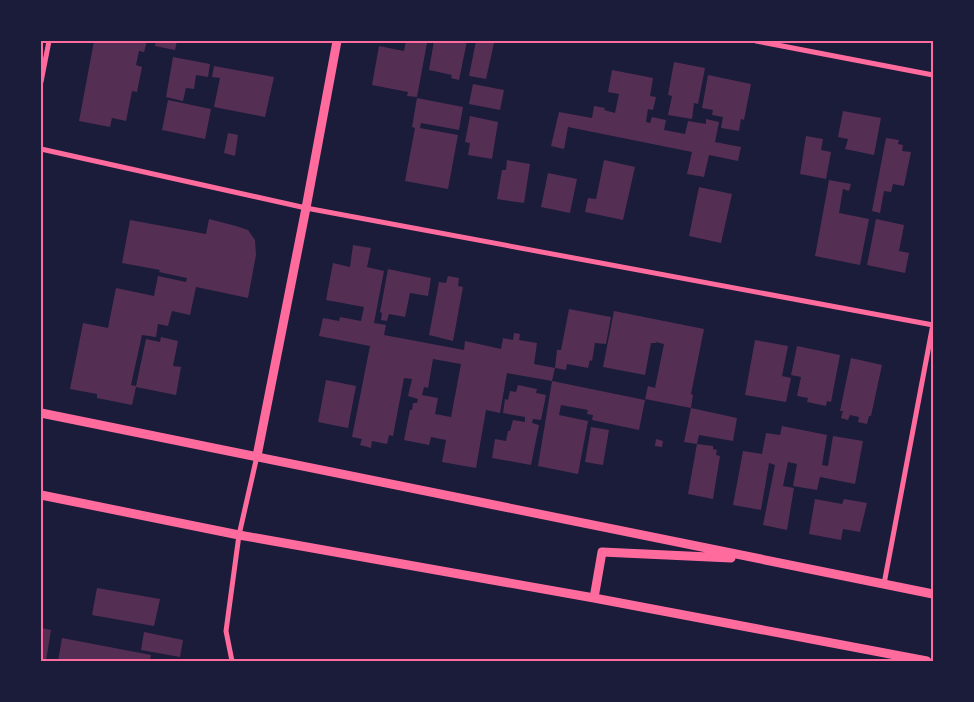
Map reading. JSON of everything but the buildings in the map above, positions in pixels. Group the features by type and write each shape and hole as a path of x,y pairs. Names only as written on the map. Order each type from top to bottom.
{"street":[{"path":"41,82 49,41"},
{"path":"232,661 226,631 239,535 257,456 337,41"},
{"path":"756,41 933,75"},
{"path":"41,149 306,208 933,325 884,584"},
{"path":"41,413 933,594"},
{"path":"41,495 239,535 594,598 927,661"},
{"path":"594,598 602,552 762,560"}]}
